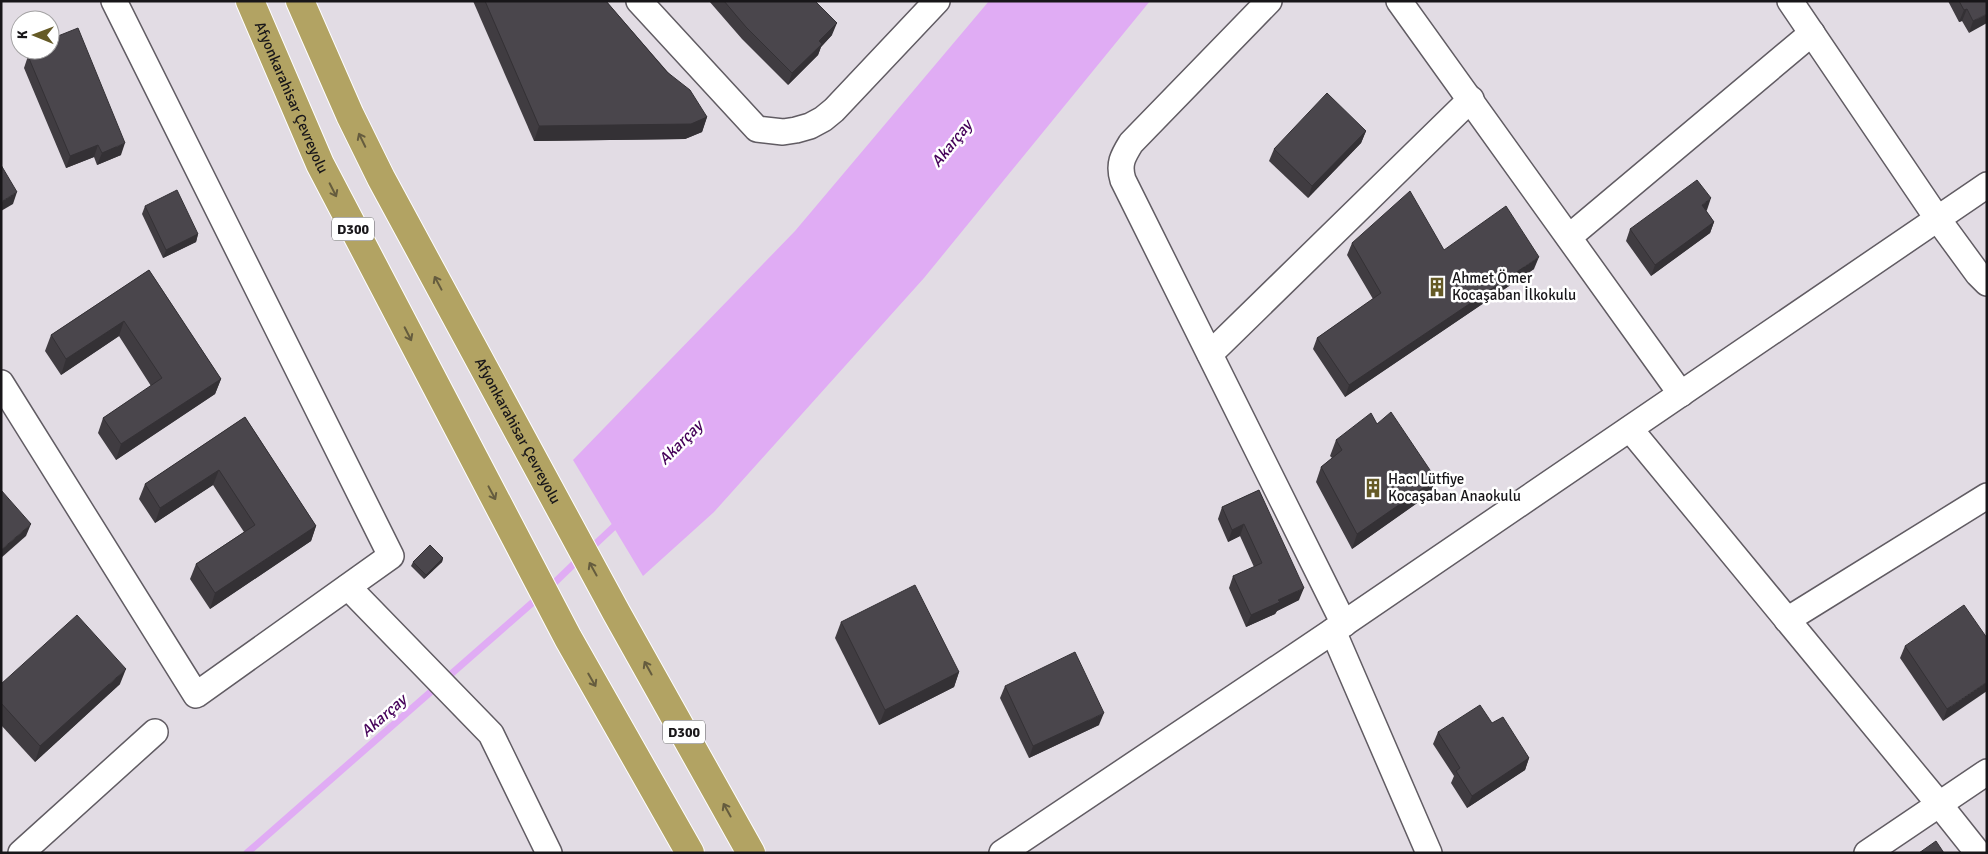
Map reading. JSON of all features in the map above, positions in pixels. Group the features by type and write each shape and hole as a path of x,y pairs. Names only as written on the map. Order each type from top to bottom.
{"highway":[{"name":"Afyonkarahisar Çevreyolu","path":"250,1 320,164 568,638 690,853"},
{"name":"Afyonkarahisar Çevreyolu","path":"300,1 380,178 616,612 751,853"}],"street":[{"path":"1,383 196,695 391,556 114,1"},
{"path":"639,1 757,129 783,132 810,126 834,110 937,1"},
{"path":"1268,1 1131,143 1122,156 1120,169 1123,180 1210,354 1339,628 1430,853"},
{"path":"1400,1 1681,394"},
{"path":"1790,1 1937,218 1978,274 1987,283"},
{"path":"1569,237 1812,33"},
{"path":"1210,354 1472,100"},
{"path":"1002,853 1339,628 1987,184"},
{"path":"1630,429 1978,853"},
{"path":"1788,620 1987,496"},
{"path":"348,587 491,734 548,853"},
{"path":"21,853 155,732"},
{"path":"1867,853 1987,772"}],"water":[{"path":"989,1 1150,1 924,278 714,512 643,576 573,460 795,231"}],"building":[{"path":"485,1 606,1 667,72 690,90 707,117 691,124 539,126"},
{"path":"724,1 815,1 837,23 819,41 822,44 792,73 746,27"},
{"path":"1959,1 1987,1 1987,14 1973,21 1967,9 1964,10"},
{"path":"78,28 125,143 102,153 98,145 70,156 30,60 60,60 60,35"},
{"path":"1327,93 1366,131 1312,186 1274,149"},
{"path":"1,165 17,192 1,202"},
{"path":"1697,180 1711,198 1702,205 1714,222 1655,265 1630,229"},
{"path":"177,190 198,234 166,250 145,206"},
{"name":"Ahmet Ömer Kocaşaban İlkokulu","path":"1410,191 1444,250 1506,206 1539,257 1349,385 1317,338 1381,293 1352,243"},
{"path":"149,270 221,379 121,444 103,418 162,378 124,321 66,359 51,335"},
{"name":"Hacı Lütfiye Kocaşaban Anaokulu","path":"1391,412 1436,479 1357,534 1321,467 1342,450 1336,440 1371,413 1377,424"},
{"path":"245,417 316,526 215,593 196,564 255,525 219,470 160,508 145,484"},
{"path":"1,490 31,524 1,550"},
{"path":"1259,490 1304,588 1278,600 1280,602 1251,615 1233,576 1262,563 1244,524 1232,530 1222,507"},
{"path":"430,545 443,558 426,575 413,562"},
{"path":"915,585 959,672 885,710 841,622"},
{"path":"1964,605 1987,638 1987,682 1947,709 1905,646"},
{"path":"77,615 126,669 40,746 1,703 1,684"},
{"path":"1075,652 1104,713 1033,746 1005,686"},
{"path":"1480,705 1492,723 1503,717 1529,758 1472,796 1456,771 1460,768 1438,732"},
{"path":"1936,841 1944,853 1919,853"}],"waterway":[{"name":"Akarçay","path":"588,551 620,521"},
{"name":"Akarçay","path":"548,589 580,558"},
{"name":"Akarçay","path":"247,853 540,596"}],"place":[{"name":"Ahmet Ömer Kocaşaban İlkokulu","path":"1437,287"},
{"name":"Hacı Lütfiye Kocaşaban Anaokulu","path":"1373,488"}]}
